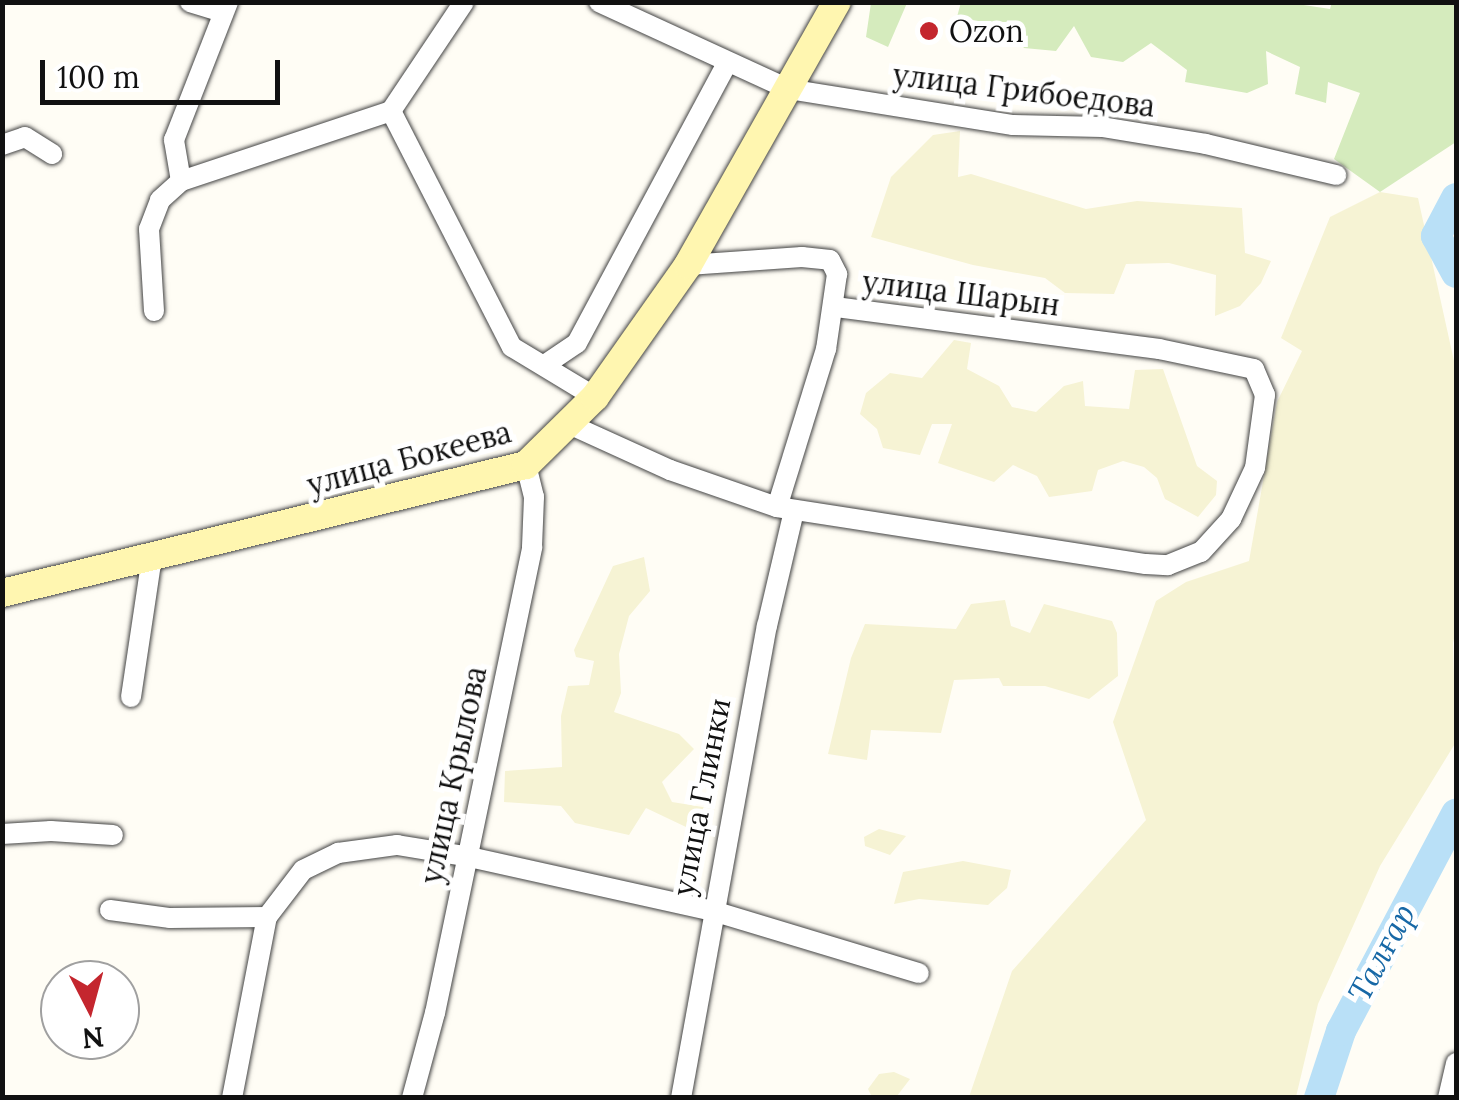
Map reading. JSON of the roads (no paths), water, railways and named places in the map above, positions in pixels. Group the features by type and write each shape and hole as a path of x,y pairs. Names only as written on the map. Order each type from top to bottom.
{"main road":[{"path":"571,424 595,397 688,266 836,2"},
{"name":"улица Бокеева","path":"2,593 526,464 571,424"}],"street":[{"path":"180,182 174,140 225,7 190,2"},
{"path":"154,311 149,229 160,200 180,182 391,110 464,2"},
{"name":"улица Грибоедова","path":"599,2 788,89 1013,125 1102,127 1206,144 1336,175"},
{"path":"546,364 578,343 727,63"},
{"path":"391,110 512,347 595,397"},
{"path":"2,145 25,137 52,154"},
{"name":"улица Шарын","path":"688,266 802,257 830,260 837,274 835,307 1160,349 1254,370 1262,381 1265,394 1255,468 1231,519 1202,552 1168,565 786,509"},
{"name":"улица Глинки","path":"680,1098 786,509 835,307"},
{"path":"571,424 670,470 786,509"},
{"name":"улица Крылова","path":"412,1098 434,1013 532,547 534,497 526,464"},
{"path":"132,697 152,556"},
{"path":"2,834 51,831 113,835"},
{"path":"232,1098 267,916 303,870 338,853 397,845 465,856 713,911 920,973"},
{"path":"110,910 170,918 267,916"},
{"path":"1448,1098 1456,1063"}],"waterway":[{"name":"Талғар","path":"1456,198 1436,236 1456,273"},
{"name":"Талғар","path":"1319,1098 1341,1031 1456,814"}],"place":[{"name":"Ozon","path":"929,31"}]}
